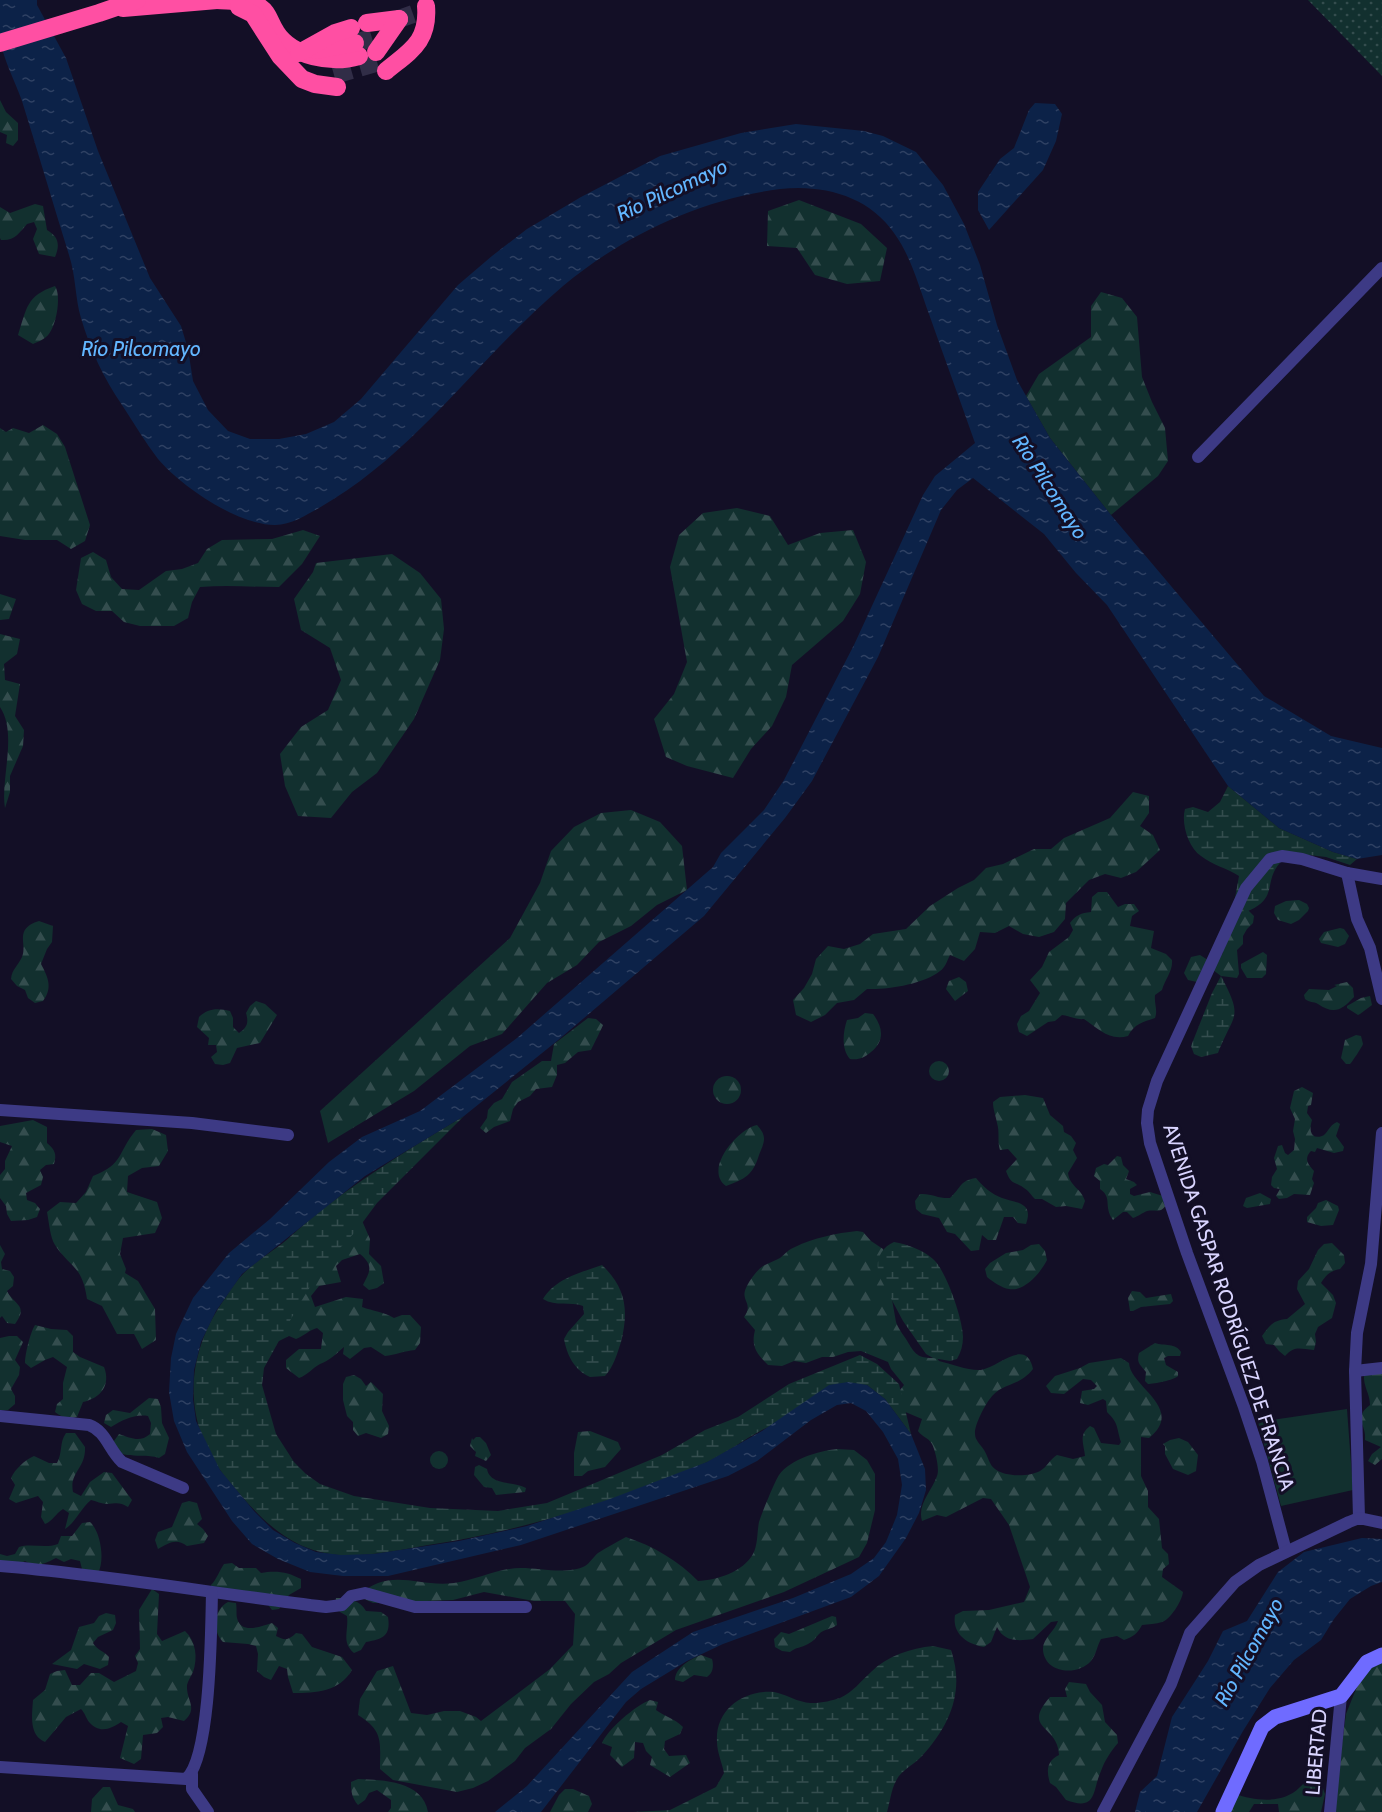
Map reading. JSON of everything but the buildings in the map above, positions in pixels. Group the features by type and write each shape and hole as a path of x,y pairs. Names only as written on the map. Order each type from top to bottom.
{"highway":[{"path":"0,43 137,0"},
{"path":"106,10 217,0 253,4 268,15 275,31 284,43 299,53 344,61 369,46 416,10"},
{"path":"217,0 246,9 253,14 280,56 302,79 315,84 336,81"},
{"path":"299,53 335,33 369,46 408,54 420,41 426,24 416,10"},
{"path":"369,46 416,10"}],"street":[{"path":"1198,457 1382,268"},
{"name":"AVENIDA GASPAR RODRÍGUEZ DE FRANCIA","path":"1286,1551 1262,1461 1244,1407 1186,1253 1150,1143 1148,1110 1157,1081 1246,888 1270,859 1282,856 1302,859 1347,873 1382,879"},
{"path":"1347,873 1357,919 1370,948 1382,999"},
{"path":"0,1110 192,1123 288,1136"},
{"path":"1359,1518 1355,1371 1357,1333 1371,1264 1382,1133"},
{"path":"1355,1371 1382,1368"},
{"path":"0,1416 88,1425 97,1428 122,1462 183,1488"},
{"path":"1103,1812 1171,1684 1190,1633 1235,1582 1259,1565 1286,1551 1359,1518 1382,1523"},
{"path":"0,1566 77,1573 326,1607 342,1605 351,1596 365,1593 415,1607 526,1607"},
{"path":"208,1812 199,1806 192,1789 192,1774 200,1749 210,1684 212,1593"},
{"path":"1223,1812 1262,1727 1275,1717 1341,1696 1367,1662 1382,1655"},
{"name":"LIBERTAD","path":"1330,1812 1341,1696"},
{"path":"0,1767 186,1779 192,1774"}],"green space":[{"path":"1308,0 1382,0 1382,76"},
{"path":"0,100 6,112 18,123 18,140 13,146 6,143 7,135 0,132"},
{"path":"799,200 861,224 887,248 880,281 847,284 815,275 797,248 767,246 768,211"},
{"path":"35,204 43,206 47,230 54,235 57,242 58,249 55,257 39,254 33,239 37,229 34,222 27,224 13,238 1,240 0,238 0,207 10,213"},
{"path":"55,286 58,305 53,327 45,338 33,344 18,335 26,310 38,294"},
{"path":"1101,292 1122,298 1137,317 1142,377 1165,428 1168,461 1158,476 1111,515 1050,438 1026,396 1039,374 1091,337 1091,306"},
{"path":"43,425 57,434 65,447 90,525 85,541 71,549 57,540 25,540 0,536 0,428 6,432 13,428 29,433"},
{"path":"737,508 770,516 788,545 820,533 853,530 866,562 860,594 843,621 792,665 786,697 772,726 751,749 733,778 687,766 666,757 654,719 674,694 687,662 670,567 679,535 703,513"},
{"path":"303,530 320,536 302,564 279,587 200,587 192,602 188,618 174,626 140,626 124,622 112,611 96,611 82,604 76,590 81,558 93,552 106,560 111,577 122,589 139,590 166,571 182,569 198,563 207,549 222,540 272,539"},
{"path":"392,554 420,573 441,599 444,629 440,660 414,719 377,773 352,792 331,818 298,816 285,786 280,754 301,727 328,710 341,680 330,648 301,630 294,599 313,572 316,563"},
{"path":"0,594 16,599 9,619 0,620"},
{"path":"0,634 20,639 17,654 4,664 5,680 20,684 15,716 24,730 23,746 10,776 10,792 5,808 8,730 0,707"},
{"path":"1228,786 1279,828 1333,852 1357,859 1350,865 1326,857 1309,855 1284,859 1273,875 1267,896 1254,908 1241,914 1233,909 1239,876 1210,862 1196,852 1189,841 1184,821 1185,809 1193,807 1208,812 1220,802"},
{"path":"1133,792 1149,796 1149,813 1140,826 1153,835 1160,850 1136,872 1121,878 1105,874 1089,880 1066,903 1065,919 1054,932 1039,937 1023,934 1009,926 995,933 980,932 975,949 964,961 950,955 942,970 933,976 895,987 867,989 854,1000 837,1003 825,1015 811,1022 796,1015 793,1000 804,988 812,974 816,959 828,946 844,949 860,944 873,934 906,929 930,906 974,880 986,868 1003,864 1034,849 1051,849 1064,838 1110,818"},
{"path":"631,810 660,822 682,846 687,890 657,905 631,926 599,942 577,965 547,983 502,1034 470,1046 414,1091 328,1143 320,1111 510,938 540,883 551,851 574,827 601,813"},
{"path":"1098,892 1107,892 1118,907 1134,904 1139,911 1132,916 1130,926 1154,931 1151,948 1166,954 1172,960 1162,990 1155,995 1155,1018 1139,1024 1128,1036 1121,1037 1104,1033 1084,1019 1062,1015 1027,1036 1019,1032 1017,1024 1021,1016 1029,1011 1040,993 1030,980 1042,967 1049,952 1069,937 1073,930 1070,923 1072,920 1079,915 1091,912 1092,897"},
{"path":"1299,900 1307,904 1309,908 1299,920 1291,924 1278,920 1274,913 1275,906 1286,901"},
{"path":"1248,910 1254,916 1253,923 1243,936 1243,944 1237,950 1239,974 1237,978 1221,976 1213,970 1197,982 1188,980 1184,973 1191,957 1200,955 1211,962 1223,953 1223,947 1241,913"},
{"path":"39,921 53,926 52,942 41,964 47,978 48,992 43,1001 35,1003 28,998 25,990 11,979 23,952 24,932 31,924"},
{"path":"1344,929 1349,936 1345,944 1338,947 1321,943 1319,939 1324,932"},
{"path":"1263,952 1267,955 1266,974 1262,978 1247,978 1241,964"},
{"path":"1221,976 1232,1001 1234,1016 1218,1053 1201,1057 1194,1054 1191,1046"},
{"path":"959,977 966,982 968,991 955,1001 946,989 949,981"},
{"path":"1347,982 1353,988 1354,997 1342,1008 1333,1010 1305,999 1304,995 1309,989 1329,990 1337,986 1334,985"},
{"path":"1370,996 1372,1005 1360,1014 1347,1008 1361,998"},
{"path":"256,1001 265,1004 277,1015 260,1043 237,1048 230,1063 215,1064 211,1057 217,1052 216,1045 208,1045 209,1038 197,1027 199,1017 213,1010 230,1011 233,1027 239,1033 247,1025 246,1013"},
{"path":"865,1013 873,1014 876,1019 881,1034 879,1043 866,1056 850,1059 845,1050 844,1040 847,1020 858,1018"},
{"path":"588,1018 596,1019 603,1025 591,1050 578,1052 565,1063 557,1065 557,1075 552,1087 536,1089 530,1096 518,1102 513,1109 510,1121 486,1133 480,1128 487,1118 488,1110 502,1099 512,1082 542,1061 551,1061 554,1044"},
{"path":"1356,1035 1361,1036 1363,1044 1350,1064 1346,1064 1341,1058 1345,1040"},
{"path":"939,1061 946,1064 949,1071 946,1078 939,1081 932,1078 929,1071 932,1064"},
{"path":"727,1076 737,1080 741,1090 737,1100 727,1104 717,1100 713,1090 717,1080"},
{"path":"1302,1087 1313,1093 1307,1113 1312,1120 1313,1135 1318,1137 1324,1135 1337,1122 1340,1124 1336,1136 1344,1147 1343,1151 1334,1153 1317,1148 1315,1152 1311,1151 1307,1159 1314,1171 1312,1179 1314,1183 1310,1195 1294,1194 1279,1199 1276,1196 1280,1189 1271,1185 1272,1177 1277,1169 1274,1158 1278,1146 1282,1145 1288,1155 1294,1150 1295,1119 1290,1108 1294,1091"},
{"path":"1025,1095 1043,1098 1050,1115 1063,1126 1064,1132 1076,1143 1073,1150 1077,1158 1068,1173 1085,1201 1082,1209 1056,1207 1042,1199 1035,1199 1025,1189 1011,1181 1006,1171 1017,1159 1008,1149 1000,1150 993,1102 1000,1097"},
{"path":"464,1116 377,1203 357,1230 323,1266 264,1368 262,1385 276,1434 294,1462 320,1484 354,1496 430,1508 498,1511 547,1503 662,1455 705,1430 738,1417 789,1384 860,1355 877,1364 899,1384 911,1434 885,1399 867,1385 762,1430 712,1459 672,1477 604,1502 499,1532 395,1551 339,1555 304,1547 276,1530 228,1480 202,1436 196,1413 194,1389 196,1366 202,1342 212,1319 237,1282 255,1263 353,1187"},
{"path":"33,1120 47,1127 47,1143 55,1152 55,1161 54,1164 46,1165 40,1170 43,1177 41,1185 26,1193 27,1200 35,1203 40,1209 37,1217 11,1221 6,1206 0,1198 0,1175 5,1169 5,1161 12,1146 0,1142 0,1126"},
{"path":"757,1125 763,1133 764,1140 754,1167 743,1178 726,1186 720,1179 718,1170 721,1160 741,1134"},
{"path":"152,1129 166,1135 168,1151 159,1166 142,1168 128,1176 127,1192 157,1202 162,1218 155,1233 123,1238 120,1254 126,1269 125,1273 138,1281 155,1309 156,1340 142,1349 134,1334 117,1334 102,1306 87,1299 79,1273 53,1242 47,1212 60,1202 76,1203 86,1192 93,1176 103,1172 115,1162 136,1130"},
{"path":"1117,1156 1121,1157 1123,1165 1129,1171 1126,1179 1137,1185 1130,1189 1130,1194 1134,1196 1150,1192 1163,1196 1166,1205 1164,1208 1147,1211 1133,1218 1127,1212 1123,1212 1113,1220 1106,1196 1100,1189 1100,1181 1094,1176 1096,1168 1104,1164 1108,1165"},
{"path":"976,1178 995,1195 1026,1207 1028,1217 1026,1224 1018,1223 1013,1217 1004,1217 996,1240 988,1240 982,1235 979,1250 971,1251 955,1234 947,1232 939,1218 922,1214 916,1209 915,1201 920,1194 950,1198 963,1183"},
{"path":"1260,1193 1271,1199 1270,1204 1247,1208 1243,1206 1246,1198"},
{"path":"1326,1200 1338,1206 1339,1210 1333,1225 1321,1226 1307,1222 1307,1217 1318,1203"},
{"path":"360,1216 370,1239 369,1254 381,1266 384,1283 369,1290 363,1285 369,1265 360,1254 342,1260 336,1266 341,1282 319,1286 311,1296 315,1307 346,1297 363,1299 362,1307 394,1318 410,1315 421,1327 420,1343 415,1350 385,1356 371,1347 364,1348 350,1359 343,1354 344,1347 330,1359 299,1378 286,1368 286,1360 299,1349 321,1349 323,1333 317,1328 296,1339 289,1336 275,1343 268,1328"},
{"path":"857,1231 863,1232 883,1249 896,1322 917,1355 937,1358 939,1361 976,1370 988,1368 1018,1354 1024,1355 1029,1360 1033,1369 1021,1379 994,1394 976,1426 977,1440 991,1465 999,1472 1011,1475 1030,1474 1042,1469 1057,1455 1073,1459 1085,1456 1083,1436 1090,1426 1094,1428 1101,1443 1119,1445 1121,1442 1117,1426 1107,1412 1106,1401 1103,1399 1088,1405 1080,1403 1082,1391 1094,1389 1097,1386 1091,1380 1083,1379 1064,1394 1051,1393 1046,1386 1055,1376 1089,1363 1121,1358 1129,1363 1138,1381 1159,1407 1162,1417 1159,1427 1149,1438 1141,1437 1141,1476 1148,1491 1148,1507 1159,1519 1162,1548 1168,1554 1169,1564 1163,1569 1162,1577 1183,1592 1169,1618 1165,1621 1142,1625 1135,1634 1124,1640 1117,1636 1101,1639 1091,1661 1085,1666 1071,1670 1056,1668 1045,1658 1044,1642 1058,1621 1051,1622 1033,1639 1027,1640 1008,1638 997,1627 991,1642 984,1647 967,1641 958,1633 955,1615 963,1611 989,1610 1024,1602 1030,1587 1009,1525 991,1499 983,1498 946,1517 937,1515 922,1521 923,1503 938,1473 937,1460 932,1444 918,1431 922,1419 903,1411 896,1395 904,1385 888,1362 861,1351 822,1357 806,1363 794,1361 782,1366 768,1365 756,1349 755,1330 744,1317 748,1308 746,1288 763,1266 809,1241"},
{"path":"894,1242 925,1253 933,1259 943,1273 953,1296 962,1329 962,1346 957,1359 950,1361 933,1358 926,1354 903,1321 878,1270 878,1260 882,1251"},
{"path":"1332,1243 1344,1255 1345,1263 1321,1283 1333,1295 1336,1303 1332,1318 1318,1327 1314,1350 1295,1349 1285,1356 1274,1345 1266,1344 1262,1336 1272,1324 1287,1319 1305,1304 1297,1289 1298,1281 1309,1269 1318,1250 1324,1244"},
{"path":"1039,1244 1045,1251 1047,1260 1037,1275 1026,1284 1009,1289 987,1277 985,1269 990,1263 1006,1253"},
{"path":"0,1245 5,1254 1,1262 2,1269 10,1271 14,1277 13,1286 7,1291 19,1306 21,1313 15,1324 7,1323 2,1316 0,1318"},
{"path":"602,1265 621,1291 625,1320 621,1342 611,1368 605,1376 590,1377 572,1361 564,1339 584,1314 583,1306 553,1303 543,1299 562,1281"},
{"path":"1132,1291 1140,1292 1146,1298 1171,1294 1173,1301 1170,1304 1141,1307 1130,1311 1128,1298"},
{"path":"35,1325 67,1330 73,1336 73,1352 104,1367 106,1380 103,1390 95,1397 83,1402 77,1417 61,1416 55,1412 57,1404 63,1399 63,1383 67,1367 53,1357 31,1368 25,1363 28,1344"},
{"path":"17,1336 23,1342 15,1360 20,1367 19,1375 11,1389 15,1396 15,1404 8,1410 0,1410 0,1338"},
{"path":"1155,1343 1179,1349 1180,1356 1164,1358 1166,1365 1178,1372 1178,1376 1159,1383 1148,1384 1145,1381 1146,1372 1138,1357 1139,1353"},
{"path":"1382,1364 1382,1459 1375,1465 1368,1461 1372,1454 1381,1447 1365,1440 1361,1418 1370,1405 1364,1374"},
{"path":"354,1375 366,1386 371,1382 383,1394 382,1411 389,1426 388,1434 381,1438 366,1433 358,1436 353,1430 353,1422 347,1416 343,1400 343,1384 346,1377"},
{"path":"149,1398 158,1399 161,1407 162,1423 169,1438 165,1454 159,1458 118,1452 113,1448 114,1441 119,1434 135,1439 146,1437 150,1434 151,1423 148,1416 138,1416 111,1427 104,1423 106,1415 113,1410 130,1413"},
{"path":"1347,1409 1353,1490 1281,1506 1258,1422"},
{"path":"590,1431 618,1442 621,1449 605,1467 588,1471 582,1476 574,1476 574,1453 578,1432"},
{"path":"66,1433 75,1433 85,1447 83,1460 73,1480 73,1492 81,1496 90,1482 104,1472 112,1473 132,1500 128,1507 91,1500 65,1529 69,1513 63,1509 45,1524 41,1517 43,1502 38,1496 16,1503 9,1499 15,1485 11,1478 18,1468 34,1456 49,1463 57,1463 62,1440"},
{"path":"480,1437 486,1443 491,1455 486,1461 475,1456 476,1452 470,1446 472,1438 473,1440"},
{"path":"1179,1438 1188,1442 1198,1455 1196,1471 1188,1475 1173,1469 1165,1454 1163,1444"},
{"path":"837,1449 854,1450 867,1460 875,1474 875,1510 867,1543 859,1557 784,1592 676,1630 594,1682 571,1704 551,1729 525,1748 515,1761 488,1781 473,1788 457,1792 393,1780 380,1769 379,1738 372,1726 358,1715 360,1699 377,1671 393,1666 411,1713 427,1715 444,1711 460,1711 481,1721 550,1669 573,1645 575,1614 565,1601 534,1601 484,1592 453,1600 373,1603 358,1596 370,1587 393,1580 454,1583 512,1569 562,1571 578,1569 587,1565 598,1553 626,1537 665,1555 698,1581 721,1577 743,1566 753,1554 757,1543 759,1522 771,1491 784,1469 805,1457"},
{"path":"435,1451 443,1451 448,1456 446,1467 435,1469 430,1464 430,1456"},
{"path":"479,1465 487,1469 497,1481 521,1486 526,1488 525,1492 496,1495 492,1488 484,1487 474,1475 475,1467"},
{"path":"189,1501 197,1503 202,1519 197,1524 208,1536 204,1543 187,1546 173,1542 158,1549 155,1540 158,1532 172,1527 182,1503"},
{"path":"90,1522 97,1532 101,1547 98,1573 82,1569 80,1561 71,1559 64,1562 56,1558 37,1565 25,1561 18,1565 0,1563 0,1554 7,1556 15,1554 19,1547 24,1546 58,1544 61,1536 72,1536 82,1523"},
{"path":"232,1563 239,1568 256,1568 261,1573 282,1572 291,1575 301,1579 301,1588 289,1595 279,1609 272,1610 263,1598 212,1593 211,1585 224,1564"},
{"path":"152,1589 159,1594 157,1634 162,1641 185,1631 194,1645 195,1667 187,1685 191,1712 184,1721 168,1717 161,1718 163,1727 157,1733 143,1735 141,1759 134,1764 120,1758 128,1726 121,1722 109,1728 97,1728 89,1722 81,1709 66,1717 45,1742 40,1739 34,1730 33,1700 45,1690 50,1674 65,1670 72,1685 80,1685 91,1673 99,1673 114,1682 136,1671 138,1663 135,1656 140,1649 139,1610"},
{"path":"336,1598 353,1600 366,1611 381,1612 388,1617 389,1623 385,1636 366,1642 361,1650 354,1653 347,1640 347,1616 335,1605"},
{"path":"228,1602 236,1603 237,1618 243,1626 252,1628 272,1623 278,1628 276,1636 284,1639 296,1633 302,1634 312,1647 342,1657 352,1670 341,1683 334,1687 318,1692 293,1693 287,1669 279,1666 271,1680 264,1677 257,1671 256,1646 223,1642 219,1637 216,1627 217,1615"},
{"path":"106,1613 115,1615 116,1623 113,1630 98,1637 93,1643 109,1657 108,1665 100,1669 84,1664 77,1669 52,1664 71,1650 79,1627 94,1623 99,1616"},
{"path":"832,1616 836,1617 837,1625 821,1632 808,1644 790,1652 775,1647 774,1639 781,1632 789,1634"},
{"path":"933,1646 951,1650 956,1680 952,1707 932,1744 898,1777 887,1812 633,1812 670,1810 716,1787 724,1773 717,1746 718,1730 726,1711 742,1698 752,1694 774,1692 808,1703 840,1698 849,1693 877,1666 892,1657"},
{"path":"701,1655 712,1659 713,1669 707,1677 694,1675 683,1682 675,1680 680,1668"},
{"path":"1367,1662 1382,1662 1382,1812 1333,1812 1346,1714"},
{"path":"1069,1682 1086,1684 1102,1705 1105,1722 1117,1735 1118,1743 1104,1763 1092,1797 1084,1803 1066,1800 1050,1783 1048,1766 1059,1755 1057,1745 1043,1727 1039,1716 1050,1697 1067,1697 1065,1689"},
{"path":"650,1700 658,1702 656,1710 683,1727 680,1734 665,1741 664,1749 669,1756 686,1755 690,1763 670,1777 650,1765 652,1757 646,1751 643,1743 635,1742 634,1758 622,1767 610,1755 612,1747 602,1743 623,1718"},
{"path":"1317,1773 1325,1794 1321,1812 1279,1812 1278,1804 1254,1804 1249,1812 1229,1812 1235,1794 1268,1800 1285,1797"},
{"path":"358,1779 379,1780 410,1788 425,1802 428,1812 388,1812 391,1808 391,1800 377,1790 369,1793 358,1805 352,1795 351,1782"},
{"path":"103,1787 110,1787 118,1805 133,1809 135,1812 91,1812 92,1799"},
{"path":"565,1789 573,1789 589,1796 592,1804 588,1812 550,1812"}],"water":[{"name":"Río Pilcomayo","path":"0,0 37,0 37,5 66,58 98,151 150,278 181,326 188,349 193,381 208,410 228,431 250,439 279,439 306,434 334,422 361,399 458,285 492,256 527,229 581,197 660,156 741,133 796,124 864,131 883,136 916,152 943,185 964,224 980,265 997,325 1017,380 1050,438 1111,515 1264,696 1331,736 1382,748 1382,855 1357,859 1333,852 1279,828 1228,786 1107,605 1076,573 1044,534 973,478 957,490 941,510 878,657 812,781 785,818 704,916 557,1041 464,1116 365,1176 242,1274 216,1311 201,1342 194,1370 193,1399 196,1421 220,1470 254,1511 273,1530 316,1552 341,1555 374,1554 459,1541 527,1526 610,1499 707,1462 762,1431 829,1385 848,1382 867,1385 885,1399 911,1434 925,1469 926,1490 919,1513 906,1538 879,1576 851,1597 723,1644 687,1661 641,1689 626,1702 541,1812 495,1812 527,1786 632,1672 693,1632 793,1598 851,1574 874,1558 886,1542 897,1515 902,1485 898,1459 883,1432 866,1411 851,1403 837,1405 811,1420 757,1461 728,1476 521,1545 388,1576 343,1576 310,1572 278,1559 252,1544 232,1521 187,1452 174,1421 169,1392 171,1358 176,1334 193,1298 229,1253 270,1219 329,1162 362,1137 420,1111 517,1038 713,867 721,853 764,810 784,780 854,645 923,495 935,476 975,443 914,272 894,233 872,210 844,195 812,189 780,189 721,201 665,222 612,251 587,268 532,314 417,432 386,460 354,486 319,508 281,525 260,523 227,511 195,492 158,459 115,395 93,352 79,310 69,255 22,101 2,48"},
{"path":"1035,103 1055,104 1062,114 1056,141 1043,170 989,230 978,210 978,192 1000,159 1014,148 1029,110"},
{"name":"Río Pilcomayo","path":"1362,1538 1382,1539 1382,1582 1350,1599 1321,1640 1294,1660 1270,1688 1197,1812 1135,1812 1140,1792 1157,1776 1172,1717 1208,1661 1223,1631 1247,1621 1278,1572 1304,1552"}],"tunnel":[{"path":"399,19 413,14"},
{"path":"355,43 372,38"},
{"path":"334,75 383,61"}]}
